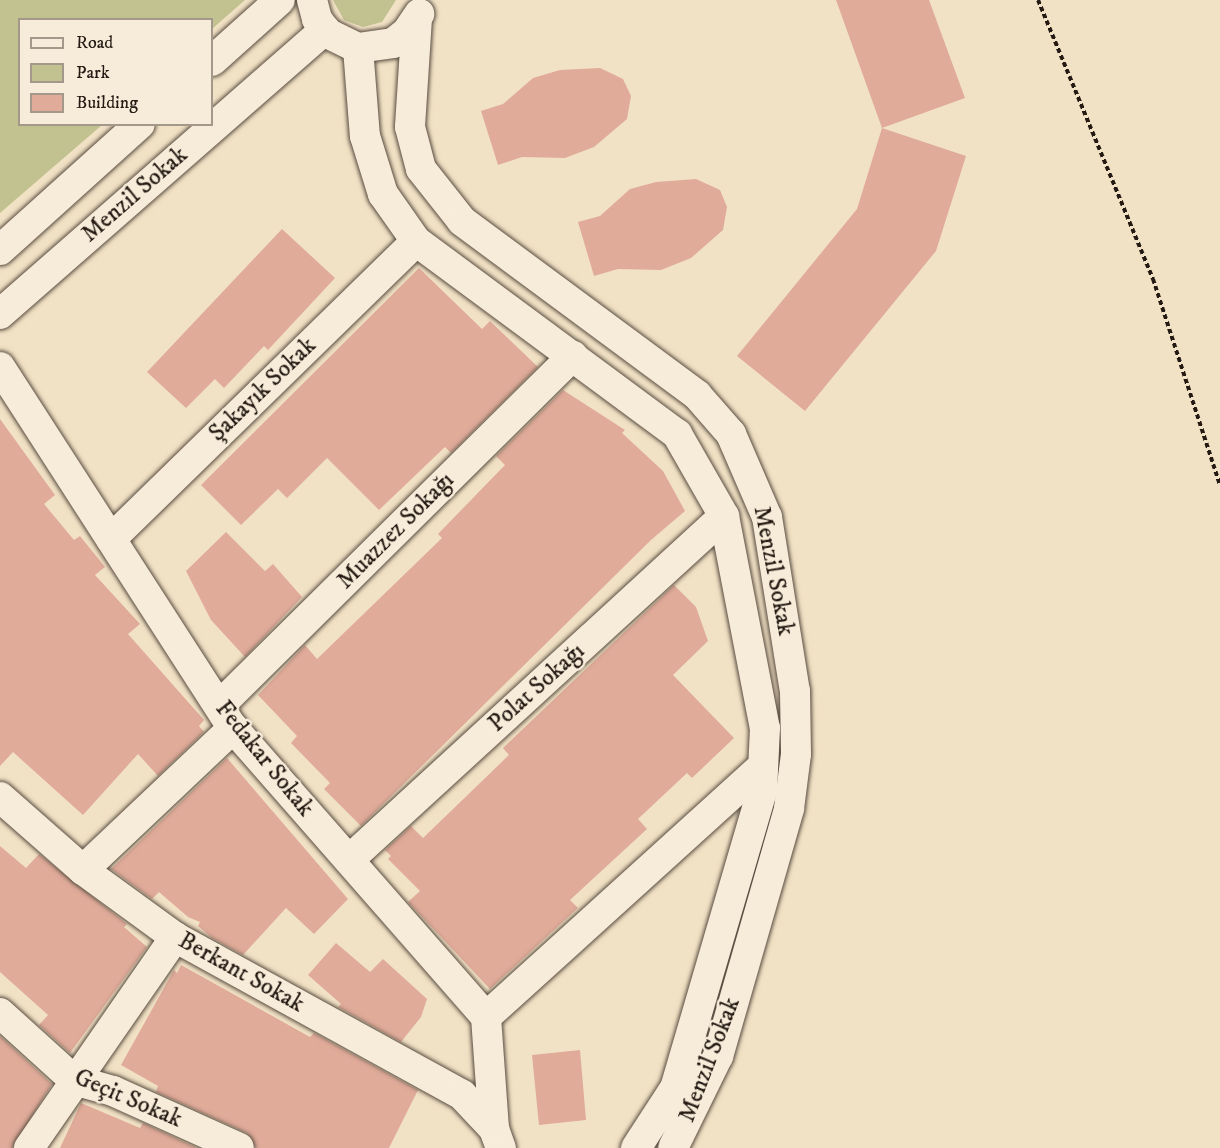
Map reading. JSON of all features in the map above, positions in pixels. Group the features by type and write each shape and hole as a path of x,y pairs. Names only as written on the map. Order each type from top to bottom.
{"street":[{"path":"213,60 280,0"},
{"path":"312,0 325,29 342,43 358,48 393,43 420,9"},
{"name":"Menzil Sokak","path":"420,9 410,127 421,169 462,221 696,395 731,434 767,518 795,691 796,754 789,809 718,1056 674,1148"},
{"name":"Menzil Sokak","path":"0,314 325,29"},
{"name":"Menzil Sokak","path":"358,48 365,136 383,194 416,241 677,434 724,516 765,728 759,802 675,1088 636,1148"},
{"path":"0,250 138,126"},
{"name":"Şakayık Sokak","path":"111,539 416,241"},
{"name":"Muazzez Sokağı","path":"83,870 226,717 573,356"},
{"name":"Fedakar Sokak","path":"0,367 226,717 486,1017"},
{"name":"Polat Sokağı","path":"350,859 724,516"},
{"path":"498,1139 486,1017 763,766"},
{"name":"Berkant Sokak","path":"0,797 83,870 175,938 462,1095 498,1139"},
{"path":"29,1148 74,1080 175,938"},
{"name":"Geçit Sokak","path":"0,1013 74,1080 113,1091 239,1148"}],"path":[{"path":"1038,0 1154,279 1220,485"}],"green space":[{"path":"0,0 245,0 213,28 213,18 18,18 18,126 101,126 0,213"},
{"path":"333,0 396,0 382,22 363,27 344,20"}],"building":[{"path":"836,0 929,0 965,98 882,128"},
{"path":"600,68 623,79 631,96 627,119 594,147 565,158 522,157 498,165 481,111 503,104 533,78 560,70"},
{"path":"882,128 966,156 936,251 805,411 737,356 857,209"},
{"path":"696,179 720,190 727,207 723,230 691,258 661,270 618,269 594,276 578,222 600,216 630,189 656,182"},
{"path":"282,229 335,278 268,350 264,346 224,388 215,379 186,408 147,372"},
{"path":"419,268 482,329 490,321 538,367 451,453 445,447 379,510 327,458 287,498 278,489 241,525 201,485"},
{"path":"563,390 625,430 622,433 663,471 685,511 651,540 361,826 324,789 330,783 291,743 297,736 258,695 305,645 317,659 442,538 438,534 505,465 496,456"},
{"path":"0,419 55,495 44,504 74,540 80,536 105,567 95,575 140,624 128,634 204,720 199,726 204,732 158,776 138,754 83,815 13,752 0,766"},
{"path":"226,532 265,571 273,564 302,597 245,657 211,620 186,571"},
{"path":"674,585 696,607 708,641 673,675 734,738 692,778 687,773 638,819 647,829 570,900 578,908 490,989 408,902 420,891 388,859 391,856 385,850 411,826 423,838 509,755 503,748"},
{"path":"227,758 348,899 314,934 286,908 243,955 212,938 198,926 200,922 188,917 159,892 152,899 111,869"},
{"path":"0,846 26,868 39,854 127,924 124,927 147,947 70,1053 39,1025 48,1015 0,972"},
{"path":"336,943 370,972 383,959 427,999 421,1017 401,1042 338,1007 341,1004 308,975"},
{"path":"181,965 310,1037 314,1033 418,1090 389,1148 256,1148 247,1133 156,1092 158,1086 121,1065 174,970 177,973"},
{"path":"0,1036 52,1084 12,1148 0,1148"},
{"path":"580,1050 586,1120 539,1125 532,1055"},
{"path":"81,1103 140,1128 143,1123 197,1148 60,1148"}]}
